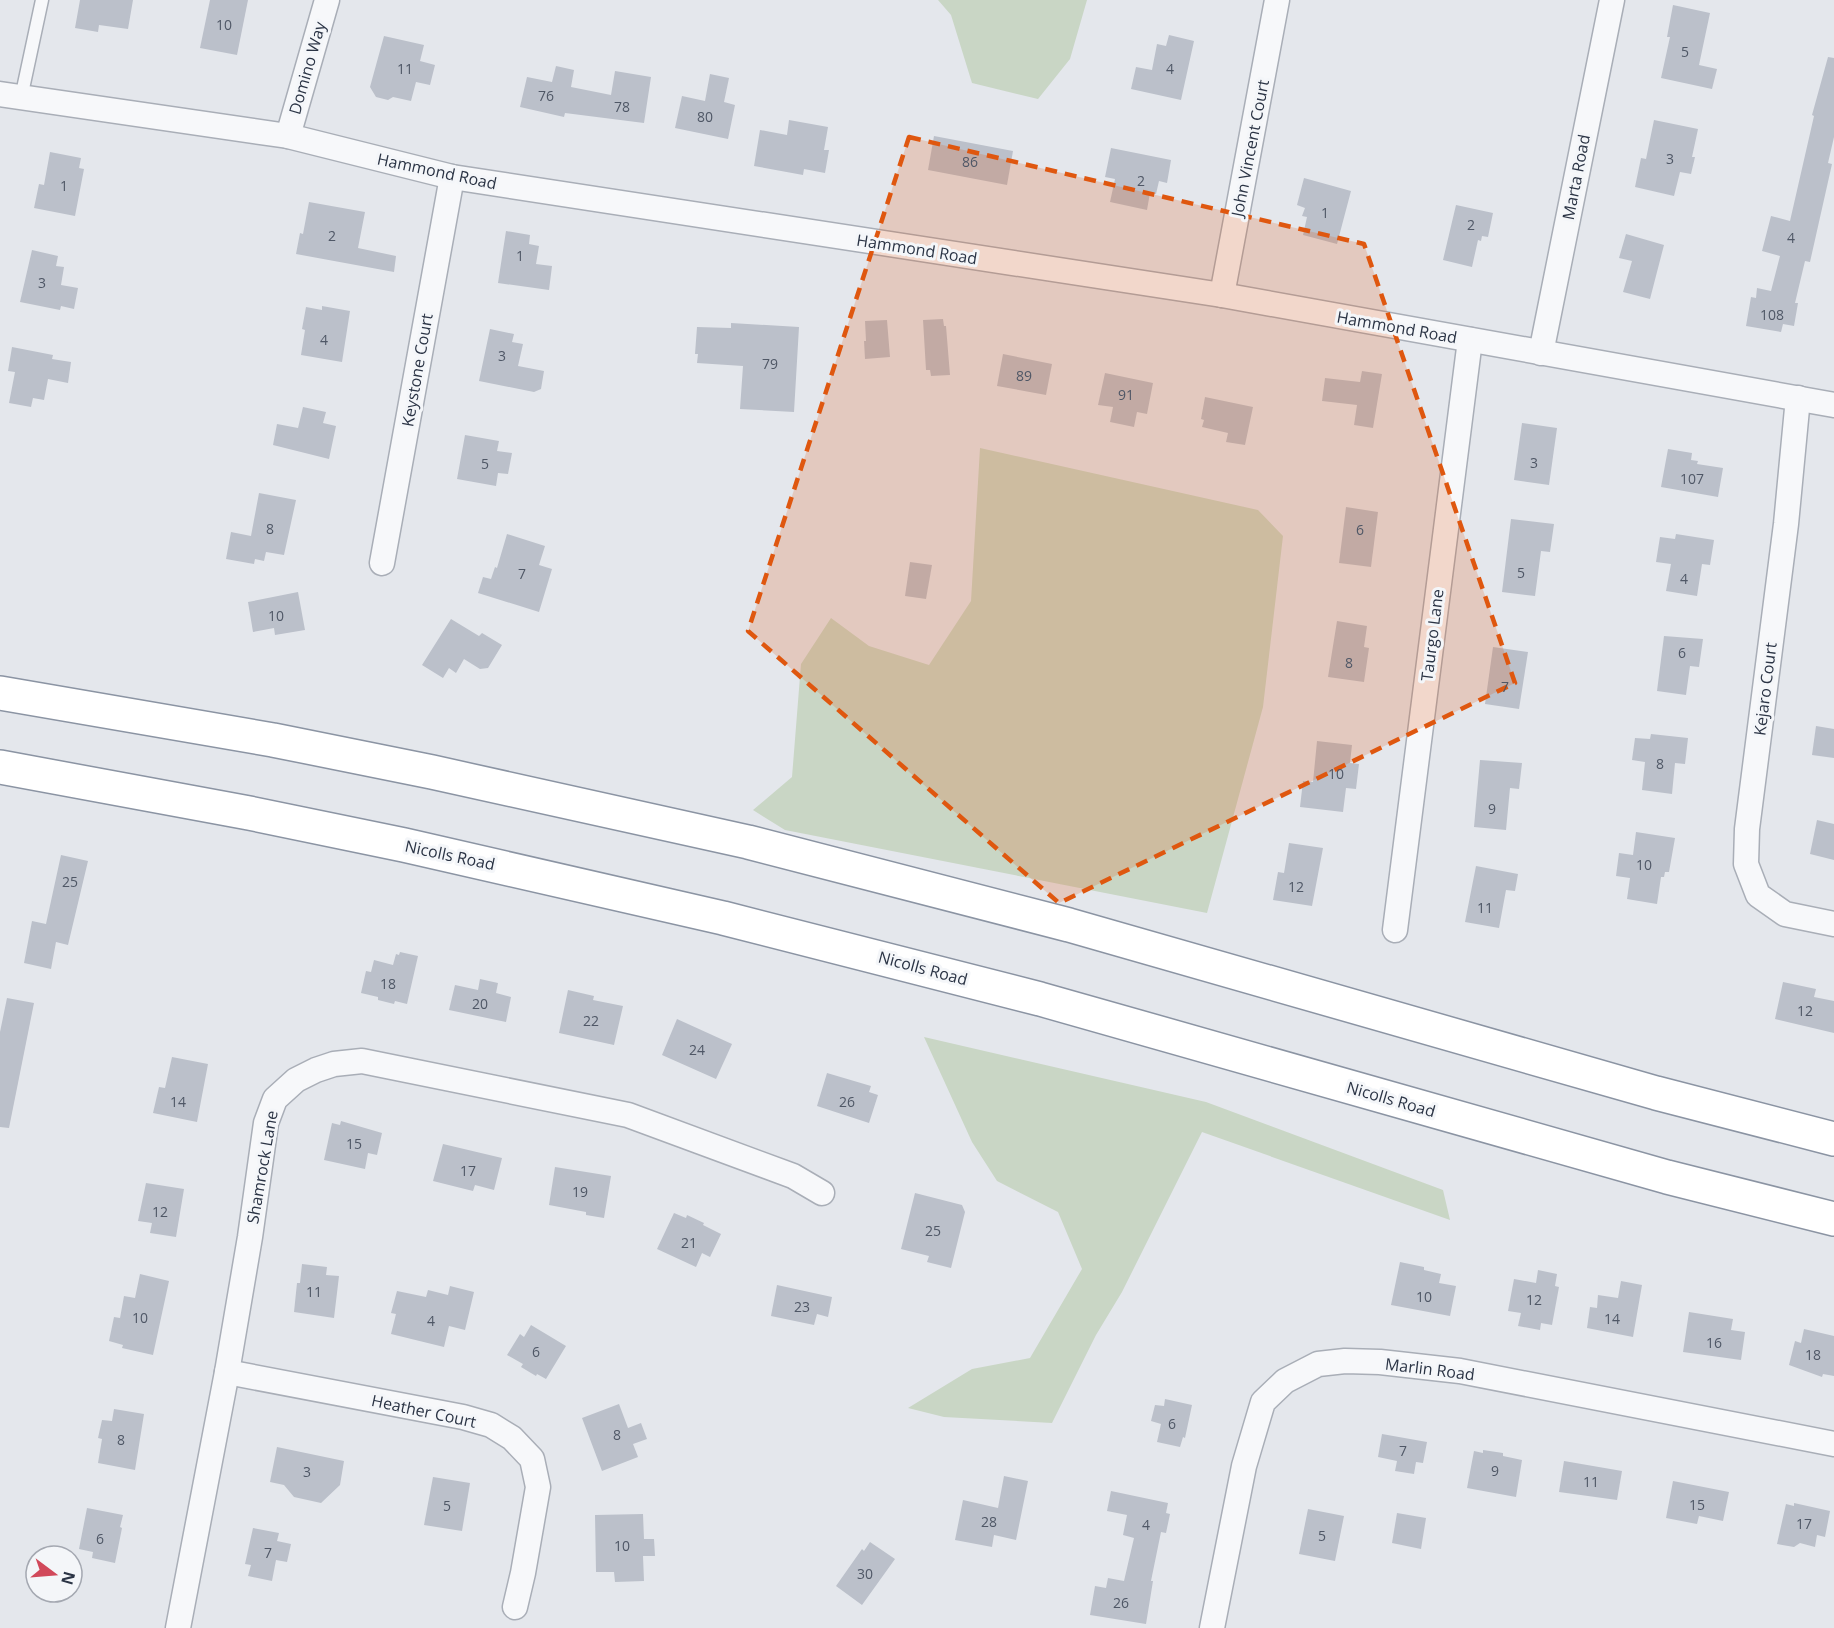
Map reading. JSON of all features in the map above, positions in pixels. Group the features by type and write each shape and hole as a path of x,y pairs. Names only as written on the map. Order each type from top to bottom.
{"highway":[{"path":"0,693 387,762 748,842 1069,925 1656,1093 1834,1139"},
{"name":"Nicolls Road","path":"0,767 249,813 404,845 735,921 1040,999 1667,1177 1834,1218"}],"street":[{"name":"Domino Way","path":"288,136 327,0"},
{"name":"John Vincent Court","path":"1222,295 1277,0"},
{"name":"Marta Road","path":"1541,353 1612,0"},
{"name":"Hammond Road","path":"11,96 288,136 452,177 1222,295 1834,405"},
{"name":"Keystone Court","path":"382,564 452,177"},
{"name":"Taurgo Lane","path":"1395,930 1470,340"},
{"name":"Kejaro Court","path":"1798,398 1786,525 1747,829 1746,864 1758,895 1785,914 1834,924"},
{"name":"Shamrock Lane","path":"178,1628 227,1372 250,1237 266,1123 275,1099 289,1086 306,1075 334,1064 362,1061 628,1115 793,1176 822,1193"},
{"name":"Marlin Road","path":"1212,1628 1244,1466 1263,1402 1285,1381 1318,1364 1345,1361 1380,1362 1460,1371 1834,1444"},
{"name":"Heather Court","path":"227,1372 464,1417 491,1425 512,1438 532,1459 538,1487 515,1607"}],"lane":[{"path":"11,96 42,0"}],"highlighted area":[{"path":"909,137 1364,244 1515,683 1059,903 748,631"}],"green space":[{"path":"938,0 1087,0 1070,59 1038,99 972,83 951,15"},
{"path":"980,448 1258,510 1283,536 1263,707 1207,913 785,830 753,810 792,777 801,664 831,618 869,646 929,665 971,601"},
{"path":"924,1037 1206,1102 1443,1190 1450,1220 1202,1132 1122,1292 1096,1335 1052,1423 944,1417 908,1408 972,1369 1030,1358 1082,1269 1058,1212 997,1181 972,1142"}],"building":[{"path":"80,0 133,0 128,29 99,25 98,32 75,28"},
{"path":"210,0 248,0 237,55 200,48"},
{"path":"1673,5 1710,13 1699,65 1717,69 1712,89 1661,78 1670,37 1667,37"},
{"path":"1169,35 1194,41 1181,100 1131,89 1136,67 1152,70 1157,44 1166,46"},
{"path":"384,36 424,45 420,61 435,65 430,85 416,82 411,101 393,97 388,100 376,97 370,87"},
{"path":"1828,57 1834,58 1834,137 1828,163 1832,164 1810,262 1805,261 1795,303 1798,303 1794,326 1783,324 1781,332 1746,326 1751,297 1756,298 1757,288 1771,291 1780,256 1762,251 1771,216 1790,221 1814,116 1812,115"},
{"path":"556,66 574,70 571,87 611,95 615,71 651,77 644,123 565,113 564,117 520,107 527,77 552,82"},
{"path":"710,74 729,78 724,102 735,105 728,139 675,128 682,96 705,101"},
{"path":"789,120 828,127 824,150 829,150 825,173 804,169 803,175 754,166 760,130 787,135"},
{"path":"1654,120 1698,129 1691,174 1680,172 1674,196 1635,187 1641,158 1646,159"},
{"path":"934,136 1013,151 1007,185 928,170"},
{"path":"1111,148 1171,160 1167,183 1159,181 1156,194 1150,193 1147,210 1110,202 1115,179 1105,177"},
{"path":"50,152 81,158 79,168 84,169 75,216 34,208 39,184 44,185"},
{"path":"1304,178 1351,191 1337,244 1303,235 1307,217 1302,216 1305,208 1297,205"},
{"path":"309,202 365,212 358,248 396,256 394,272 296,254 300,233 303,234"},
{"path":"1456,205 1493,213 1488,237 1482,236 1481,241 1478,240 1472,267 1443,260"},
{"path":"506,231 530,235 529,244 539,246 536,264 552,266 549,290 498,283"},
{"path":"1626,234 1664,245 1650,299 1623,292 1632,261 1619,258"},
{"path":"32,250 58,256 56,266 64,267 61,285 78,288 74,309 61,306 60,310 20,302"},
{"path":"322,306 350,311 342,362 301,355 306,307 322,310"},
{"path":"943,319 944,326 946,326 950,375 931,376 930,370 926,370 923,320"},
{"path":"887,320 890,357 865,359 865,321"},
{"path":"731,323 799,327 794,412 740,409 743,366 697,363 698,354 695,354 697,327 731,328"},
{"path":"490,329 514,334 512,342 523,344 518,366 544,371 541,389 534,392 479,381"},
{"path":"12,347 53,355 52,359 71,362 68,383 48,379 44,400 33,398 31,407 9,403 15,372 8,371"},
{"path":"1003,354 1052,364 1046,395 997,386"},
{"path":"1362,371 1382,374 1373,428 1354,425 1357,405 1322,401 1325,378 1360,382"},
{"path":"1105,373 1153,383 1147,414 1137,412 1134,427 1110,422 1113,407 1098,405"},
{"path":"1205,397 1253,407 1245,445 1226,442 1228,433 1202,427"},
{"path":"303,407 326,412 323,423 336,426 329,459 273,445 277,424 298,428"},
{"path":"1522,423 1557,428 1549,485 1514,480"},
{"path":"465,435 499,441 497,451 512,453 508,474 498,473 496,486 457,479"},
{"path":"1668,449 1692,453 1691,460 1698,461 1697,464 1723,468 1718,497 1661,487"},
{"path":"259,493 296,500 284,555 266,552 264,561 255,559 254,564 226,559 231,532 251,536"},
{"path":"1346,507 1378,512 1371,567 1339,563"},
{"path":"1511,519 1554,524 1550,552 1541,551 1535,596 1502,592"},
{"path":"507,534 545,546 539,565 552,569 539,612 478,593 483,577 491,579 495,567 497,568"},
{"path":"1676,534 1714,540 1710,565 1702,564 1697,596 1666,591 1671,564 1656,562 1660,537 1675,539"},
{"path":"910,562 932,565 926,599 905,596"},
{"path":"298,592 305,630 275,635 274,628 253,632 248,602"},
{"path":"451,619 479,636 482,633 502,645 488,668 480,669 464,659 456,673 449,668 443,678 422,665"},
{"path":"1337,621 1367,626 1364,647 1369,648 1364,682 1328,677"},
{"path":"1664,636 1703,639 1699,667 1690,666 1686,695 1657,691"},
{"path":"1493,647 1528,652 1519,709 1485,704"},
{"path":"1816,726 1834,729 1834,758 1812,755"},
{"path":"1651,734 1688,738 1685,764 1675,763 1672,794 1642,790 1645,762 1632,760 1635,738 1650,739"},
{"path":"1317,741 1352,745 1350,763 1359,764 1356,789 1346,788 1343,812 1300,807 1303,781 1313,782"},
{"path":"1480,760 1522,763 1519,789 1510,788 1506,830 1474,827"},
{"path":"1817,820 1834,824 1834,860 1810,854"},
{"path":"1636,832 1675,838 1669,872 1665,872 1664,877 1661,877 1657,904 1627,899 1630,878 1616,876 1619,853 1633,855"},
{"path":"1289,843 1323,848 1312,906 1273,900 1278,872 1284,873"},
{"path":"61,855 88,861 68,945 56,942 51,969 24,963 32,921 46,924"},
{"path":"1476,866 1518,874 1515,891 1506,890 1499,928 1465,922"},
{"path":"400,952 418,956 407,1004 395,1001 394,1004 361,993 366,971 371,972 374,960 393,965 396,954 399,955"},
{"path":"480,979 498,983 496,993 511,997 506,1022 449,1010 455,985 478,990"},
{"path":"1783,982 1816,989 1814,997 1834,1001 1834,1033 1775,1019"},
{"path":"568,990 594,996 593,1000 623,1006 614,1045 559,1033"},
{"path":"7,998 34,1003 9,1128 0,1127 0,1032"},
{"path":"677,1019 732,1044 716,1079 662,1055"},
{"path":"172,1057 208,1064 197,1122 153,1113 159,1087 165,1088"},
{"path":"827,1073 871,1086 869,1092 878,1095 869,1123 817,1106"},
{"path":"341,1121 382,1133 377,1155 368,1153 365,1169 324,1160 332,1123 340,1125"},
{"path":"443,1144 502,1158 494,1190 475,1185 473,1191 433,1181"},
{"path":"555,1167 611,1176 604,1218 549,1205"},
{"path":"146,1183 184,1189 176,1237 150,1233 152,1223 138,1221"},
{"path":"915,1193 962,1205 965,1212 951,1268 927,1262 929,1256 901,1249"},
{"path":"674,1213 686,1218 687,1215 721,1234 710,1257 702,1253 696,1267 657,1249"},
{"path":"1400,1262 1424,1267 1424,1270 1441,1274 1439,1283 1456,1286 1450,1316 1391,1305"},
{"path":"302,1264 327,1267 326,1275 339,1276 334,1318 294,1312 297,1283 300,1283"},
{"path":"1538,1270 1557,1274 1555,1286 1559,1287 1552,1325 1541,1323 1540,1330 1518,1326 1521,1313 1508,1311 1514,1279 1536,1283"},
{"path":"140,1274 169,1281 153,1355 122,1348 123,1345 109,1341 114,1317 120,1318 124,1296 135,1298"},
{"path":"1621,1281 1642,1285 1633,1337 1587,1328 1590,1307 1597,1308 1598,1295 1618,1298"},
{"path":"777,1285 832,1297 828,1317 817,1314 814,1325 771,1316"},
{"path":"450,1286 474,1292 465,1330 449,1326 444,1347 391,1334 396,1314 391,1313 397,1291 426,1297 428,1290 448,1295"},
{"path":"1689,1312 1733,1319 1731,1330 1745,1332 1741,1360 1683,1352"},
{"path":"531,1325 566,1346 546,1379 521,1367 523,1364 507,1355 520,1334 524,1337"},
{"path":"1804,1329 1834,1336 1834,1376 1823,1374 1822,1377 1789,1365 1795,1341 1801,1343"},
{"path":"1165,1399 1192,1405 1185,1438 1183,1437 1180,1447 1157,1442 1161,1424 1151,1421 1155,1405 1164,1406"},
{"path":"619,1404 628,1428 641,1423 647,1439 633,1444 638,1457 602,1471 582,1418"},
{"path":"114,1409 144,1414 135,1470 98,1463 102,1439 98,1438 102,1420 112,1421"},
{"path":"1382,1434 1427,1442 1423,1463 1416,1462 1414,1474 1395,1471 1397,1461 1378,1457"},
{"path":"277,1447 344,1461 340,1485 321,1503 294,1497 284,1485 270,1482"},
{"path":"1483,1450 1503,1453 1503,1456 1522,1460 1516,1497 1467,1488 1474,1451 1483,1453"},
{"path":"1564,1461 1622,1471 1617,1500 1559,1492"},
{"path":"1004,1476 1028,1481 1016,1540 994,1535 992,1547 955,1540 963,1500 998,1508"},
{"path":"433,1477 470,1483 462,1531 424,1525"},
{"path":"1673,1481 1729,1492 1723,1521 1699,1516 1697,1524 1666,1518"},
{"path":"1111,1491 1168,1503 1166,1513 1170,1514 1166,1533 1161,1532 1151,1581 1153,1581 1146,1624 1090,1615 1095,1586 1106,1588 1108,1578 1124,1581 1134,1538 1123,1535 1127,1515 1107,1511"},
{"path":"1794,1503 1830,1511 1825,1537 1817,1535 1815,1547 1800,1543 1794,1547 1777,1544 1786,1504 1794,1506"},
{"path":"87,1508 123,1515 115,1563 92,1558 93,1552 84,1550 84,1544 80,1544"},
{"path":"1308,1509 1344,1516 1335,1561 1299,1554"},
{"path":"1397,1513 1426,1518 1421,1549 1392,1543"},
{"path":"643,1514 644,1539 654,1539 655,1556 643,1556 644,1581 615,1582 614,1572 596,1572 595,1515"},
{"path":"253,1528 279,1533 277,1541 291,1544 287,1562 276,1560 272,1581 248,1576 251,1565 245,1564"},
{"path":"870,1542 895,1559 862,1605 836,1586 862,1549 864,1551"}]}
